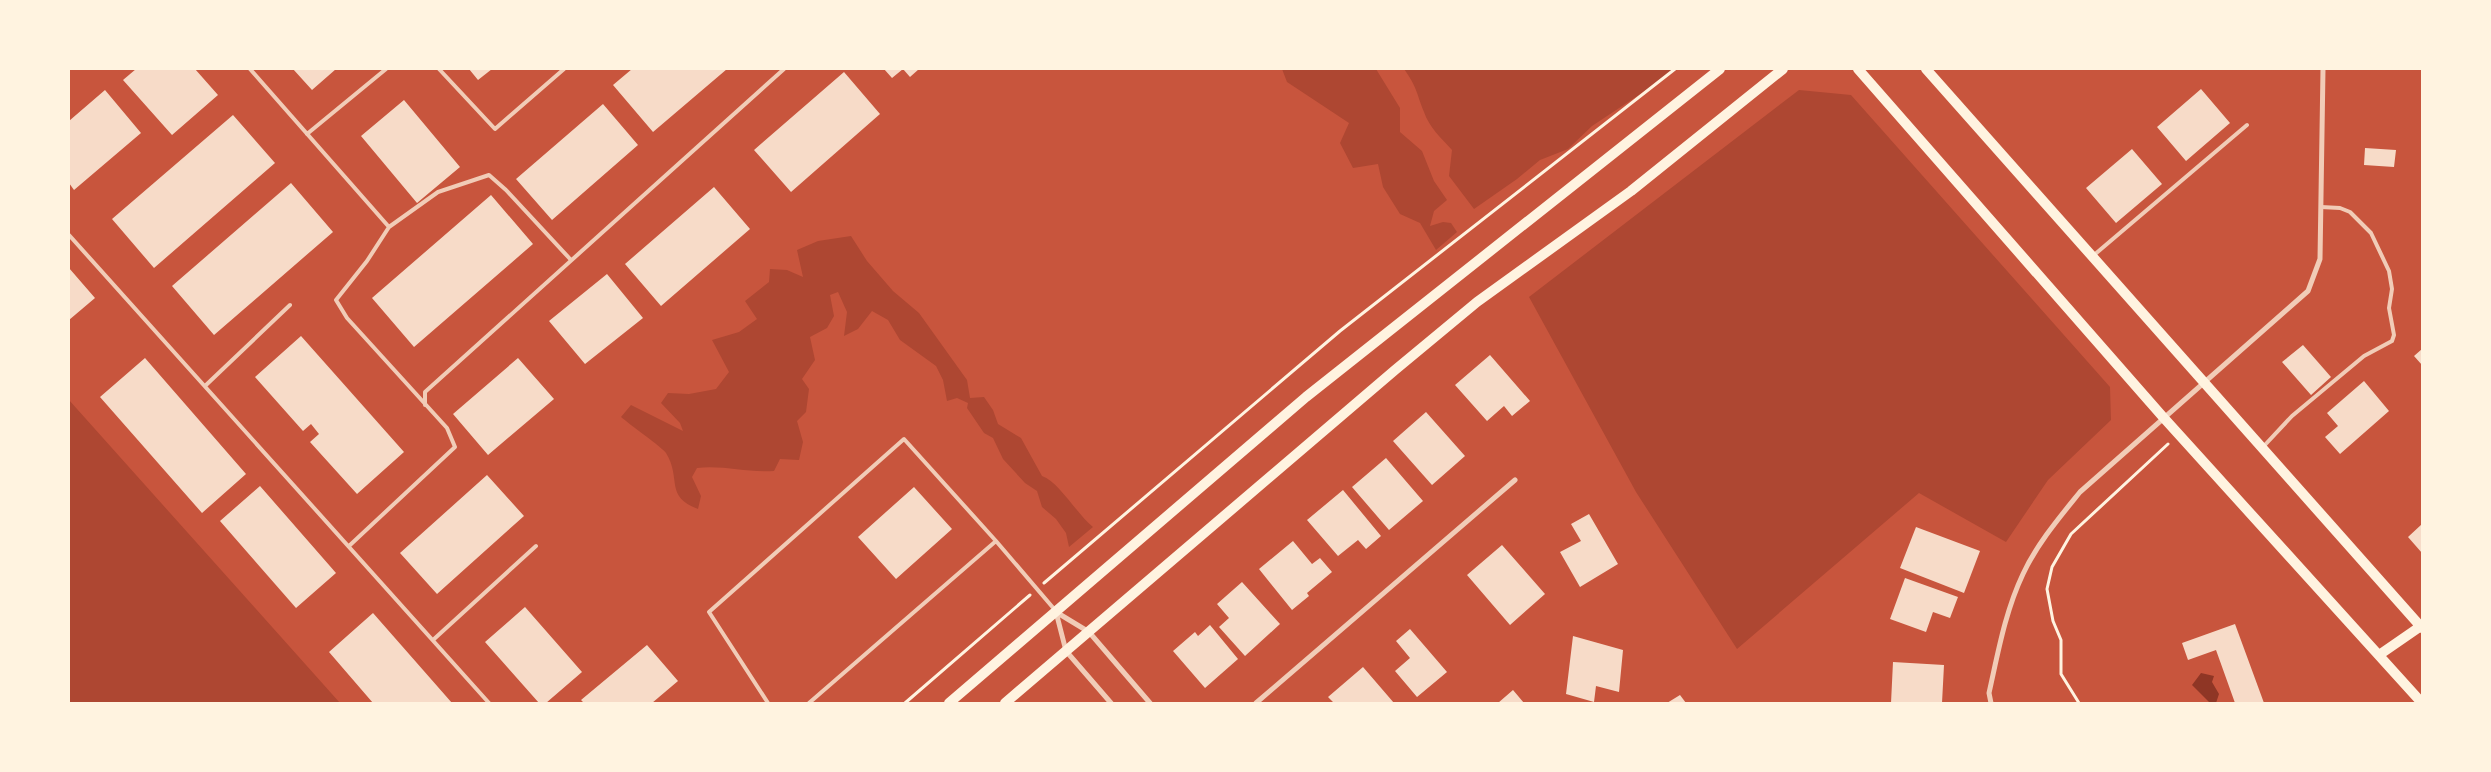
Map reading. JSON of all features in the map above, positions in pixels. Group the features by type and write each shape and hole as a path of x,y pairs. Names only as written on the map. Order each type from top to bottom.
{"main road":[{"path":"949,703 1306,397 1720,69"},
{"path":"1004,703 1470,308 1574,230 1631,191 1782,69"},
{"path":"1858,69 2178,434 2422,703"},
{"path":"1926,69 2202,382 2422,627 2379,655"}],"street":[{"path":"1991,703 1989,693 2010,606 2023,573 2038,547 2080,492 2202,382 2308,291 2320,259 2323,69"},
{"path":"1256,703 1515,480"},
{"path":"1056,612 1089,632 1150,703"},
{"path":"1056,612 1066,651 1111,703"}],"lane":[{"path":"250,69 389,227"},
{"path":"307,134 386,69"},
{"path":"439,69 495,129 564,69"},
{"path":"425,405 425,392 784,69"},
{"path":"2092,256 2247,125"},
{"path":"349,546 455,446 447,428 347,318 336,300 367,261 389,227 438,192 488,175 506,190 571,260"},
{"path":"2262,449 2292,416 2364,356 2392,341 2394,335 2389,308 2392,289 2389,271 2370,233 2350,212 2340,208 2321,207"},
{"path":"69,235 489,703"},
{"path":"205,386 290,305"},
{"path":"768,703 709,612 904,440 996,541 1056,612"},
{"path":"809,703 996,541"},
{"path":"433,640 536,546"}],"path":[{"path":"905,703 1340,331 1675,69"},
{"path":"2079,703 2062,674 2061,640 2053,621 2047,589 2052,567 2071,534 2178,434"}],"shaded area":[{"path":"1282,69 1376,69 1400,108 1400,132 1422,151 1434,181 1447,200 1434,211 1430,226 1443,222 1451,223 1457,232 1436,250 1420,223 1400,214 1383,187 1378,164 1353,168 1340,143 1349,123 1287,82"},
{"path":"1404,69 1678,69 1592,126 1568,149 1540,160 1517,179 1474,209 1449,176 1452,150 1429,123 1414,85"},
{"path":"1799,90 1851,95 2110,387 2111,420 2048,480 2006,542 1919,493 1737,649 1636,492 1529,297"},
{"path":"851,236 867,261 893,291 919,313 967,380 970,398 984,397 993,410 998,424 1021,438 1042,476 1061,491 1093,527 1069,547 1066,533 1056,519 1042,507 1037,491 1025,483 1003,459 993,438 984,433 967,408 968,403 957,398 947,401 943,380 936,366 900,340 888,320 872,311 858,329 844,336 847,312 838,292 830,295 834,316 827,328 810,337 815,360 802,379 809,389 806,412 797,421 803,442 799,460 780,459 774,471 717,467 697,468 692,477 701,496 698,509 688,504 677,492 671,462 666,453 621,417 631,405 683,431 680,423 661,403 668,393 689,394 716,389 729,372 712,340 739,332 757,319 745,301 769,282 770,269 787,270 803,277 797,250 818,241"},
{"path":"69,400 340,703 69,703"},
{"path":"2201,673 2214,676 2212,682 2219,694 2216,703 2209,702 2192,685"}],"building":[{"path":"136,69 195,69 218,95 172,135 123,80"},
{"path":"293,69 336,69 312,90"},
{"path":"469,69 492,69 478,80"},
{"path":"632,69 727,69 653,132 613,85"},
{"path":"884,69 903,69 892,78"},
{"path":"903,69 919,69 910,77"},
{"path":"844,72 880,114 791,192 754,150"},
{"path":"2201,89 2230,123 2186,161 2157,127"},
{"path":"105,90 141,133 74,190 69,183 69,121"},
{"path":"404,100 460,167 417,203 361,136"},
{"path":"603,104 638,145 552,220 516,179"},
{"path":"233,115 275,163 154,268 112,219"},
{"path":"2365,148 2396,150 2394,167 2364,165"},
{"path":"2132,149 2162,184 2116,223 2086,188"},
{"path":"291,183 333,232 214,335 172,286"},
{"path":"714,187 750,229 661,306 625,264"},
{"path":"491,195 533,244 414,347 372,298"},
{"path":"69,268 95,298 69,320"},
{"path":"607,274 643,318 585,364 549,321"},
{"path":"301,336 404,452 357,494 310,442 319,434 311,424 303,431 255,377"},
{"path":"2303,345 2331,377 2311,395 2282,362"},
{"path":"2422,349 2422,365 2414,356"},
{"path":"1490,355 1530,401 1512,416 1504,406 1487,421 1455,385"},
{"path":"145,358 246,474 202,513 100,397"},
{"path":"518,358 554,399 488,455 453,414"},
{"path":"2364,381 2389,411 2340,454 2325,437 2338,426 2327,413"},
{"path":"1426,412 1465,456 1432,485 1393,441"},
{"path":"1386,458 1423,501 1389,530 1352,487"},
{"path":"487,475 524,516 437,594 400,553"},
{"path":"260,486 336,573 296,608 220,521"},
{"path":"914,487 952,529 896,579 858,537"},
{"path":"1343,490 1381,536 1366,549 1358,540 1338,556 1307,520"},
{"path":"1589,514 1618,564 1580,587 1560,552 1581,541 1571,524"},
{"path":"2422,524 2422,553 2408,537"},
{"path":"1916,527 1980,551 1964,593 1900,568"},
{"path":"1293,541 1312,564 1320,558 1332,572 1307,593 1309,596 1292,610 1259,569"},
{"path":"1502,545 1545,594 1510,625 1467,575"},
{"path":"1905,578 1958,597 1950,618 1933,612 1926,632 1890,619"},
{"path":"1242,582 1280,624 1245,656 1219,627 1229,618 1217,604"},
{"path":"525,607 582,672 546,703 539,703 485,642"},
{"path":"373,613 452,703 373,703 329,652"},
{"path":"2235,624 2264,703 2235,703 2216,650 2188,660 2182,643"},
{"path":"1210,625 1238,659 1205,688 1173,651 1195,632 1198,636"},
{"path":"1410,629 1447,672 1417,697 1395,671 1410,658 1396,641"},
{"path":"1573,636 1623,650 1619,692 1596,686 1594,702 1566,694"},
{"path":"647,645 678,681 652,703 584,703 581,700"},
{"path":"1893,662 1944,665 1942,703 1891,703"},
{"path":"1363,667 1394,703 1334,703 1328,697"},
{"path":"1513,690 1524,703 1498,703"},
{"path":"1680,695 1686,703 1667,703"}]}
